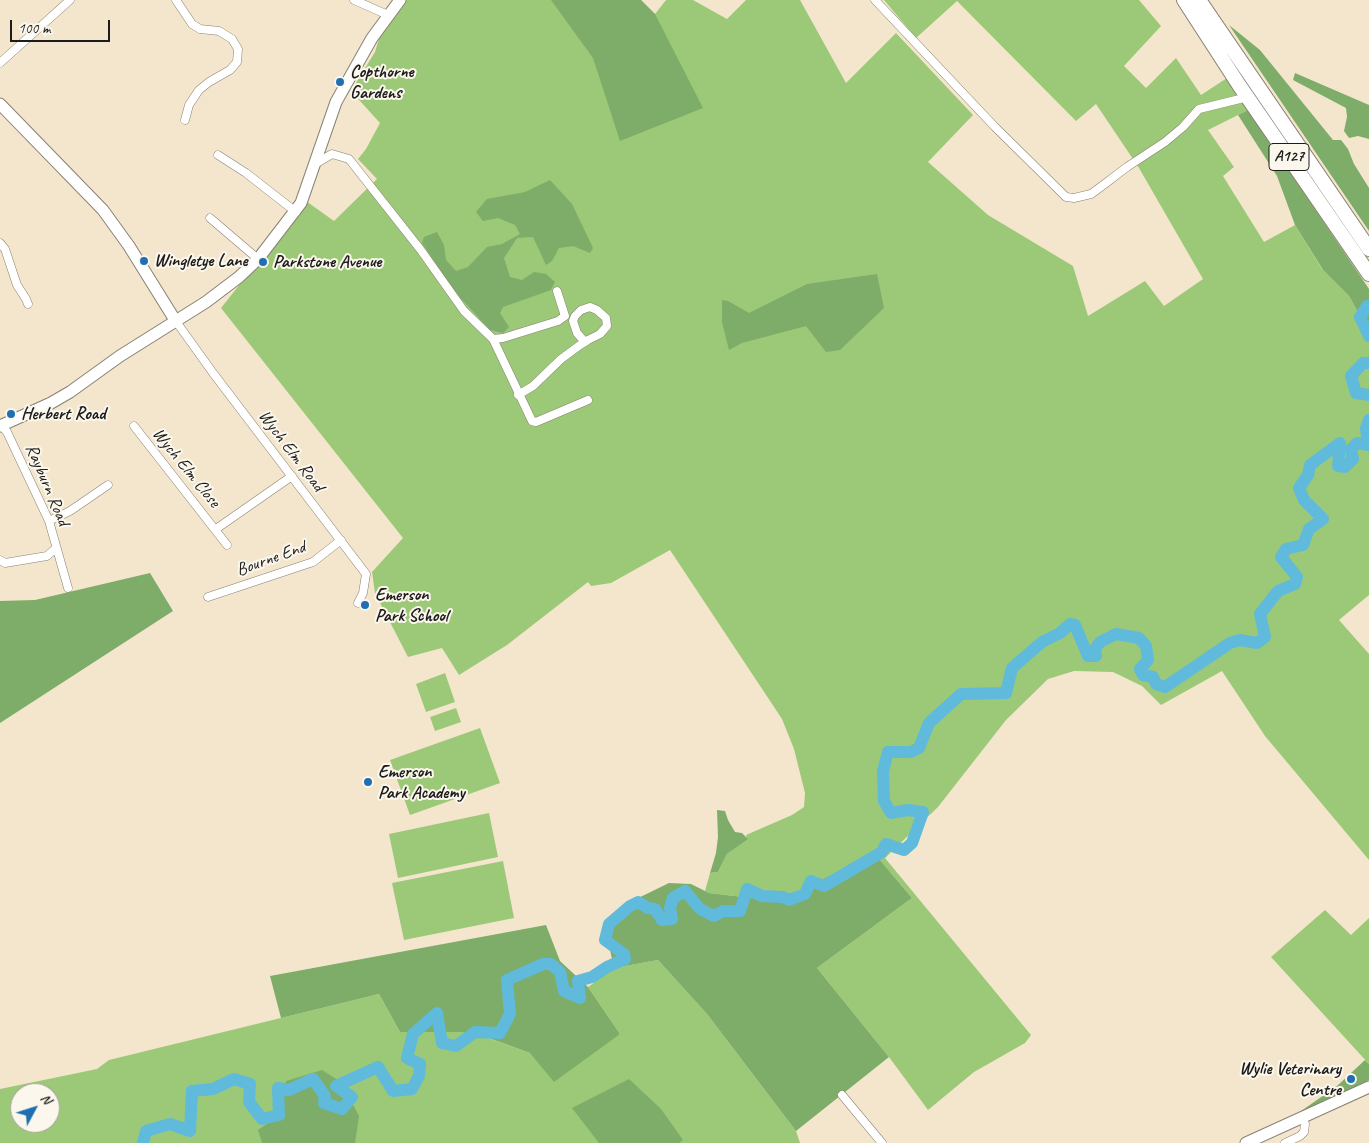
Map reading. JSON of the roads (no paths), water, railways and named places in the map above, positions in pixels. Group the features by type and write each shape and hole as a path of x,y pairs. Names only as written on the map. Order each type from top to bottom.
{"highway":[{"name":"A127","path":"1184,0 1369,274"},
{"name":"A127","path":"1199,0 1369,249"}],"street":[{"path":"0,63 70,0"},
{"path":"176,0 192,24 200,29 219,31 232,39 238,49 237,62 230,70 199,90 189,105 185,120"},
{"path":"354,0 388,16"},
{"path":"0,425 51,403 70,392 175,320 206,302 258,259 296,212 301,203 336,102 357,63 400,0"},
{"path":"875,1 995,127 1066,197 1074,198 1091,194 1165,142 1183,127 1198,109 1248,97"},
{"path":"0,104 103,210 130,246 175,320"},
{"path":"324,138 332,154"},
{"path":"315,164 332,154 349,159 420,249 464,311 493,339 532,421 536,422 588,400"},
{"path":"218,155 260,183 296,212"},
{"path":"210,218 258,259"},
{"path":"0,243 5,249 17,284 28,304"},
{"path":"493,339 503,338 558,321 565,316 557,291"},
{"path":"518,395 533,386 561,359 600,334 607,326 606,318 590,307 581,310 574,316 573,321 577,333 585,342"},
{"name":"Wych Elm Road","path":"175,320 366,574 363,593 358,603"},
{"name":"Rayburn Road","path":"0,425 7,432 49,520 68,588"},
{"name":"Wych Elm Close","path":"134,426 227,545"},
{"name":"Wych Elm Close","path":"216,529 292,476"},
{"path":"49,520 70,511 108,485"},
{"name":"Bourne End","path":"208,597 313,562 341,540"},
{"path":"0,560 5,563 47,556 56,548"},
{"path":"1246,1143 1369,1087"},
{"path":"842,1095 882,1143"},
{"path":"1285,1143 1304,1132 1305,1124 1302,1117"}],"waterway":[{"path":"1367,306 1360,317 1369,336"},
{"path":"1369,363 1363,363 1351,376 1356,393 1369,395"},
{"path":"143,1143 146,1131 170,1124 190,1131 192,1091 213,1089 234,1079 250,1084 249,1102 262,1119 279,1115 278,1088 289,1090 313,1079 325,1096 324,1103 342,1109 352,1097 336,1086 378,1067 393,1091 412,1089 419,1076 420,1064 407,1058 413,1034 437,1013 442,1043 456,1046 475,1032 500,1033 510,1014 507,980 543,964 551,964 560,972 564,991 580,998 578,981 592,977 607,967 625,959 624,954 605,940 609,924 630,906 638,902 648,908 655,909 662,920 672,919 670,908 673,898 685,891 700,909 714,916 723,911 740,911 747,889 762,896 783,897 789,900 805,894 811,881 824,886 882,852 886,844 904,850 912,843 923,812 908,810 891,813 884,801 883,771 888,752 911,752 919,748 929,723 961,694 1006,693 1012,668 1042,642 1060,633 1070,624 1075,625 1088,656 1096,656 1095,649 1100,642 1116,634 1139,638 1146,646 1148,660 1140,669 1143,675 1153,677 1156,684 1165,687 1230,643 1240,640 1257,643 1265,637 1260,614 1278,591 1295,584 1297,577 1281,557 1286,549 1303,545 1309,529 1323,519 1304,500 1299,488 1308,475 1310,465 1340,443 1338,466 1345,467 1353,459 1351,449 1357,443 1368,445 1366,428 1369,420"}],"place":[{"name":"Copthorne Gardens","path":"340,82"},
{"name":"Wingletye Lane","path":"144,261"},
{"name":"Parkstone Avenue","path":"263,262"},
{"name":"Herbert Road","path":"11,414"},
{"name":"Emerson Park School","path":"365,605"},
{"name":"Emerson Park Academy","path":"368,782"},
{"name":"Wylie Veterinary Centre","path":"1351,1079"}]}
